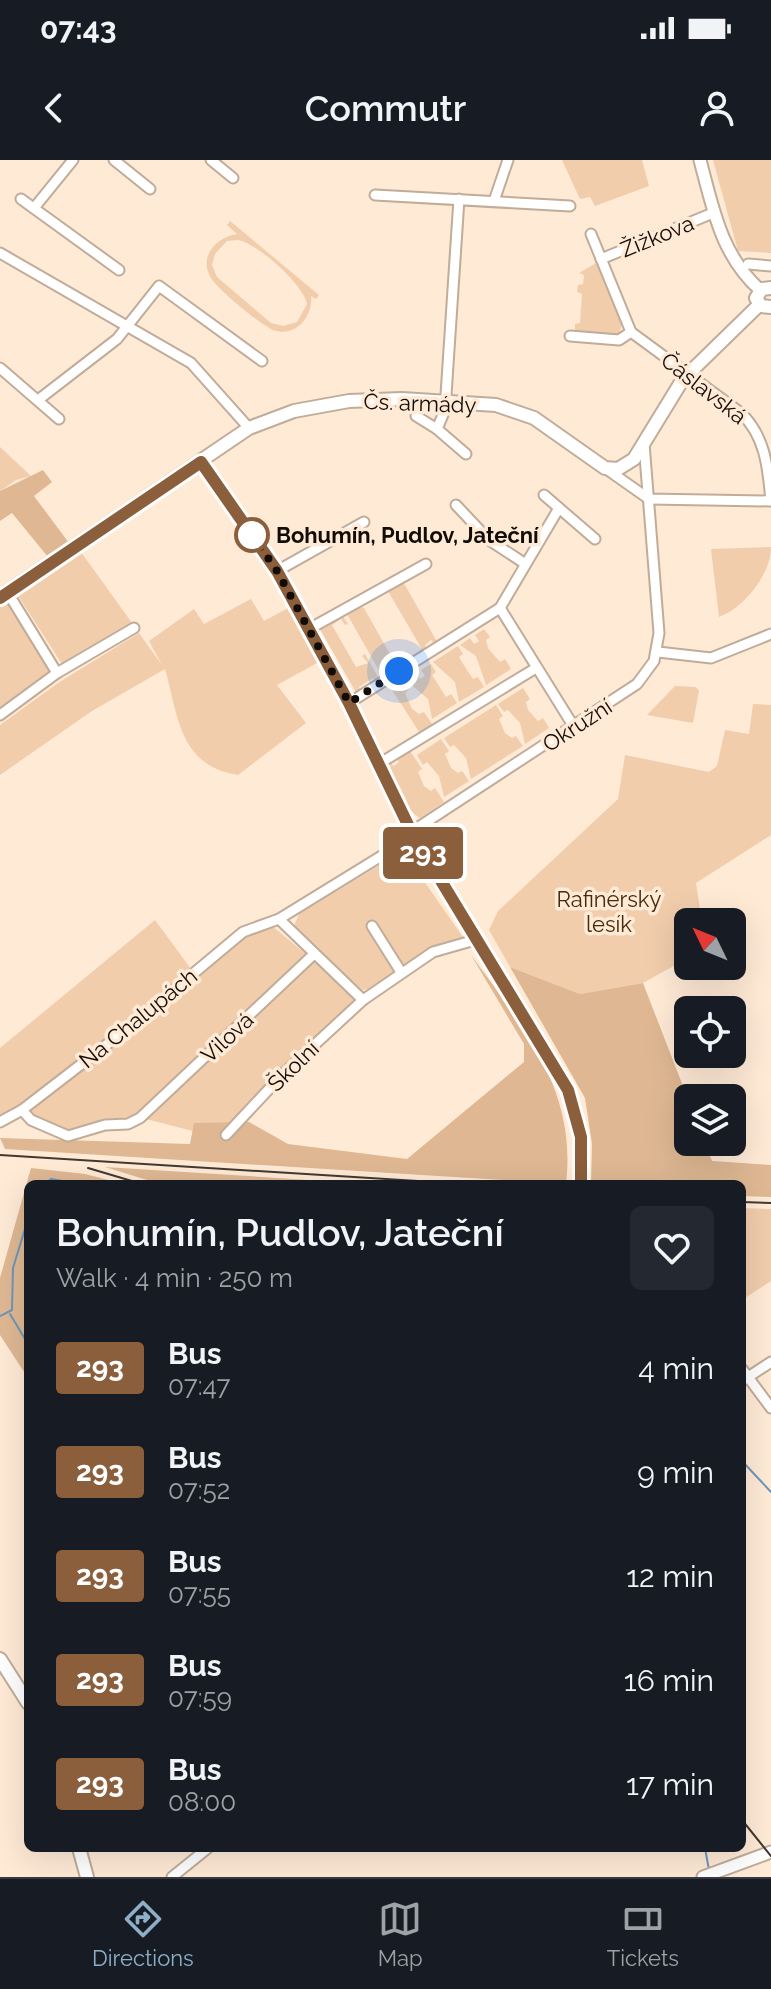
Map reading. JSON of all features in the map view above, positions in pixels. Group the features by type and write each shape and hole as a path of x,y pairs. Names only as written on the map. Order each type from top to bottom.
{"main road":[{"path":"605,468 625,466 644,443 687,375 765,306 756,297 765,289"},
{"name":"Čs. armády","path":"4,595 249,428 294,411 349,401 446,402 519,410 605,468"},
{"path":"0,1659 24,1697"},
{"path":"80,1852 87,1877"}],"street":[{"path":"34,208 73,160"},
{"path":"114,160 150,189"},
{"path":"211,160 233,178"},
{"path":"494,201 508,160"},
{"path":"700,160 713,213 736,264 765,289"},
{"path":"375,195 570,206"},
{"path":"21,199 119,270"},
{"path":"437,429 446,402 459,199"},
{"name":"Žižkova","path":"601,259 713,213"},
{"path":"570,336 619,340 631,332 591,234"},
{"path":"0,253 191,363 249,428"},
{"path":"748,264 771,266"},
{"path":"38,400 117,339 159,286 262,361"},
{"name":"Čáslavská","path":"631,332 738,410 753,427 767,462 771,501"},
{"path":"0,368 59,419"},
{"path":"416,416 466,454"},
{"path":"644,443 658,652 711,658 771,634"},
{"path":"201,462 277,571 349,703 412,833 568,1090 581,1137 581,1180"},
{"name":"Čs. armády","path":"605,468 649,499"},
{"path":"544,495 595,539"},
{"path":"649,499 771,501"},
{"path":"456,505 489,540 524,563"},
{"path":"464,514 473,507"},
{"path":"349,703 500,608 559,508"},
{"path":"277,571 364,522"},
{"path":"309,629 426,564"},
{"path":"4,595 57,673"},
{"path":"500,608 574,727"},
{"path":"0,715 57,673 134,628"},
{"name":"Okružní","path":"412,833 637,684 658,652"},
{"path":"377,765 536,668"},
{"name":"Na Chalupách","path":"0,1122 22,1110 243,932 279,919 409,839 412,833"},
{"path":"279,919 363,1000"},
{"path":"372,926 401,972"},
{"name":"Školní","path":"226,1135 284,1073 363,1000 441,948 475,940"},
{"name":"Vilová","path":"22,1110 31,1120 68,1136 140,1118 313,955"},
{"path":"746,1375 771,1362"},
{"path":"746,1378 771,1408"},
{"path":"172,1877 203,1852"},
{"path":"708,1875 771,1852"}],"green space":[{"path":"562,160 642,160 649,186 595,206 590,197 580,199"},
{"path":"713,160 771,160 771,253 738,251"},
{"path":"230,221 319,295 316,299 311,296 306,318 296,328 281,332 267,327 211,278 207,263 211,249 222,239 237,234 227,225","holes":["227,241 246,243 278,266 298,286 307,304 297,322 283,326 271,323 217,277 212,265 215,254"]},
{"path":"596,263 622,323 619,335 575,331 575,324 580,323 582,294 577,292 578,285 583,284 584,275 579,273"},
{"path":"0,447 31,476 16,480 0,491"},
{"path":"771,547 766,568 754,589 738,606 719,617 711,549"},
{"path":"81,552 132,623 62,664 17,594"},
{"path":"399,582 405,585 436,640 435,645 431,640 425,645 427,650 423,651 388,591"},
{"path":"251,599 264,621 290,607 319,662 277,685 306,723 238,775 218,770 203,761 192,749 178,720 165,669 92,711 0,775 0,725 58,683 139,633 162,665 149,641 194,609 204,624"},
{"path":"6,601 51,672 0,708 0,605"},
{"path":"358,606 364,608 396,665 394,671 391,667 384,672 386,676 381,674 347,614"},
{"path":"342,615 348,624 345,625 341,619 332,625 356,667 368,663 362,656 365,654 378,677 376,682 373,678 359,687 361,692 357,694 320,629"},
{"path":"484,629 490,637 486,640 488,648 500,662 505,659 511,669 486,685 476,656 460,645 470,638 474,644 479,641 475,635"},
{"path":"458,646 463,654 459,657 473,679 478,677 484,687 459,702 455,682 433,662"},
{"path":"431,664 436,672 432,675 446,697 451,694 457,703 432,719 428,699 406,680 416,674 420,679 425,676 421,670"},
{"path":"401,677 409,689 405,693 412,709 419,714 424,712 434,727 421,735 389,685"},
{"path":"675,686 696,687 699,691 693,723 647,715"},
{"path":"523,688 530,699 526,702 528,710 538,721 543,718 549,728 525,744 520,723 498,704"},
{"name":"Rafinérský lesík","path":"753,704 771,705 771,835 696,883 700,908 674,908 674,966 643,983 580,994 510,967 489,930 498,911 618,799 625,755 709,772 717,766 725,730 749,734"},
{"path":"496,705 503,716 499,719 505,733 512,738 516,736 523,746 471,779 466,758 454,745 450,747 444,738"},
{"path":"441,739 449,751 445,754 451,768 458,773 462,771 469,781 444,797 439,776 427,762 423,765 417,755"},
{"path":"410,751 422,769 418,772 424,786 431,791 435,788 444,802 420,818 400,794 390,763 394,766 399,762 397,759"},
{"path":"403,851 465,940 427,951 386,981 362,990 294,926 299,914"},
{"path":"155,920 191,969 30,1100 0,1117 0,1048"},
{"path":"272,926 306,954 135,1117 102,1119 74,1134 28,1113 135,1029 245,936"},
{"path":"312,960 358,1000 220,1138 146,1119"},
{"path":"746,1208 771,1209 771,1281 746,1297"}],"shaded area":[{"path":"43,470 52,482 34,496 69,543 48,557 12,513 0,521 0,491"},
{"path":"471,955 527,1035 555,1089 567,1150 566,1180 502,1180 5,1149 0,1138 190,1144 194,1123 249,1122 288,1144 407,1159 524,1062 524,1044"},
{"path":"510,967 580,994 643,983 682,1084 674,1084 674,1156 710,1156 712,1161 771,1165 771,1197 746,1196 746,1180 591,1180 592,1144 585,1098"},
{"path":"105,1167 309,1180 147,1180"},
{"path":"31,1168 108,1180 28,1180"},
{"path":"24,1193 24,1372 0,1335 0,1278"}],"waterway":[{"path":"50,1180 57,1180"},
{"path":"0,1316 12,1310 13,1268 24,1232"},
{"path":"10,1314 24,1337"},
{"path":"746,1465 771,1492"},
{"path":"706,1852 709,1870"}],"railway":[{"path":"0,1155 402,1180"},
{"path":"88,1168 128,1180"},
{"path":"746,1202 771,1203"},
{"path":"746,1825 771,1856"}],"bus line":[{"name":"293","path":"0,598 201,462 277,571 349,703 412,833 475,940 555,1065 576,1111 581,1137 581,1180"}],"place":[{"name":"Bohumín, Pudlov, Jateční","path":"252,535"}],"route":[{"path":"252,535 248,529 277,571 349,703 399,671"}]}
